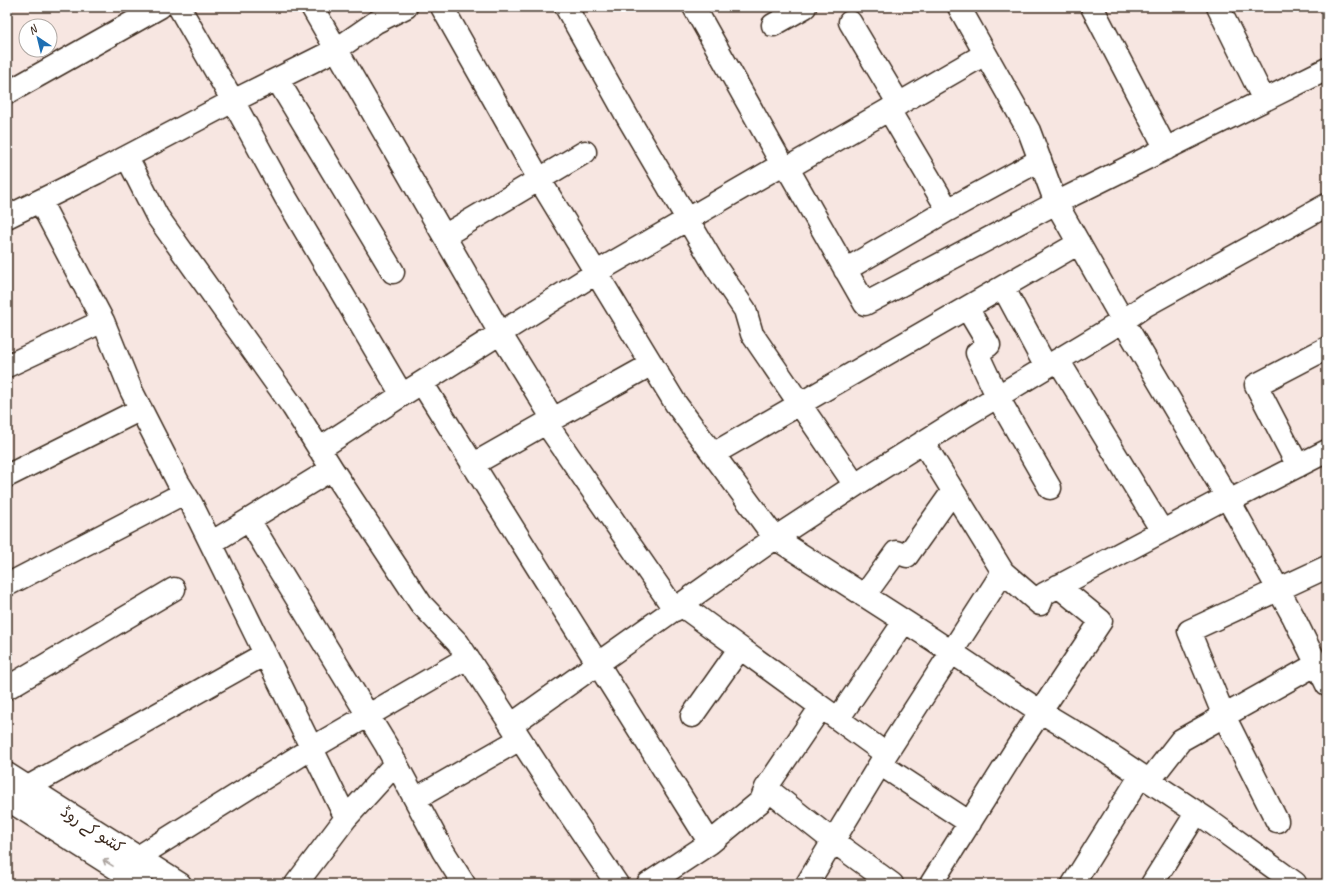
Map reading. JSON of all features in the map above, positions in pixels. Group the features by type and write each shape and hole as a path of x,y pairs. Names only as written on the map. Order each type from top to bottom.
{"street":[{"path":"7,93 160,7"},
{"path":"179,7 286,198 402,395"},
{"path":"312,7 549,421 678,608 740,648 830,713 883,759 970,823"},
{"path":"7,217 337,49 376,22 406,7"},
{"path":"442,7 539,179 676,404 775,538 1197,812 1273,877 1296,882 1295,884"},
{"path":"566,7 628,118 715,266 745,310 752,334 855,485"},
{"path":"694,7 865,304 1056,203 1327,69"},
{"path":"773,25 805,7"},
{"path":"959,7 1029,131 1056,203 1123,321 1228,499 1278,590 1327,685"},
{"path":"1092,7 1166,149"},
{"path":"1218,7 1264,100"},
{"path":"850,22 948,210"},
{"path":"319,449 500,333 688,219 894,107 985,54"},
{"path":"277,79 393,272"},
{"path":"444,236 585,152"},
{"path":"127,157 157,216 292,407 421,604 458,643 615,883"},
{"path":"845,270 948,210 1040,160"},
{"path":"40,201 103,321 131,390 211,543 346,818"},
{"path":"415,799 516,732 598,665 775,538 855,485 997,396 1123,321 1146,305 1326,207"},
{"path":"713,454 1079,243"},
{"path":"1003,287 1162,531"},
{"path":"967,308 989,345 978,353 997,396 1050,488"},
{"path":"7,366 103,321"},
{"path":"1298,466 1256,385 1327,348"},
{"path":"472,465 652,364"},
{"path":"422,383 710,843"},
{"path":"7,476 141,409"},
{"path":"923,442 1003,572 1040,604 1044,594 1058,586 1162,531 1327,451"},
{"path":"211,543 332,469"},
{"path":"864,596 896,552 907,556 953,491"},
{"path":"7,585 184,492"},
{"path":"249,520 396,763 459,882"},
{"path":"1277,821 1224,716 1189,631 1327,566"},
{"path":"806,884 883,759 1003,572"},
{"path":"931,884 1101,621 1058,586"},
{"path":"7,688 174,589"},
{"path":"648,884 710,843 761,801 766,788 830,713 904,622"},
{"path":"692,716 740,648"},
{"path":"28,787 265,654"},
{"path":"138,857 312,748 467,658"},
{"path":"1073,884 1145,778 1181,740 1317,664"},
{"path":"296,884 346,818 396,763"},
{"name":"کسّو کے روڈ","path":"7,774 180,884"},
{"path":"766,788 833,842 892,884"},
{"name":"کسّو کے روڈ","path":"7,800 141,884"},
{"path":"1152,884 1197,812"}]}
